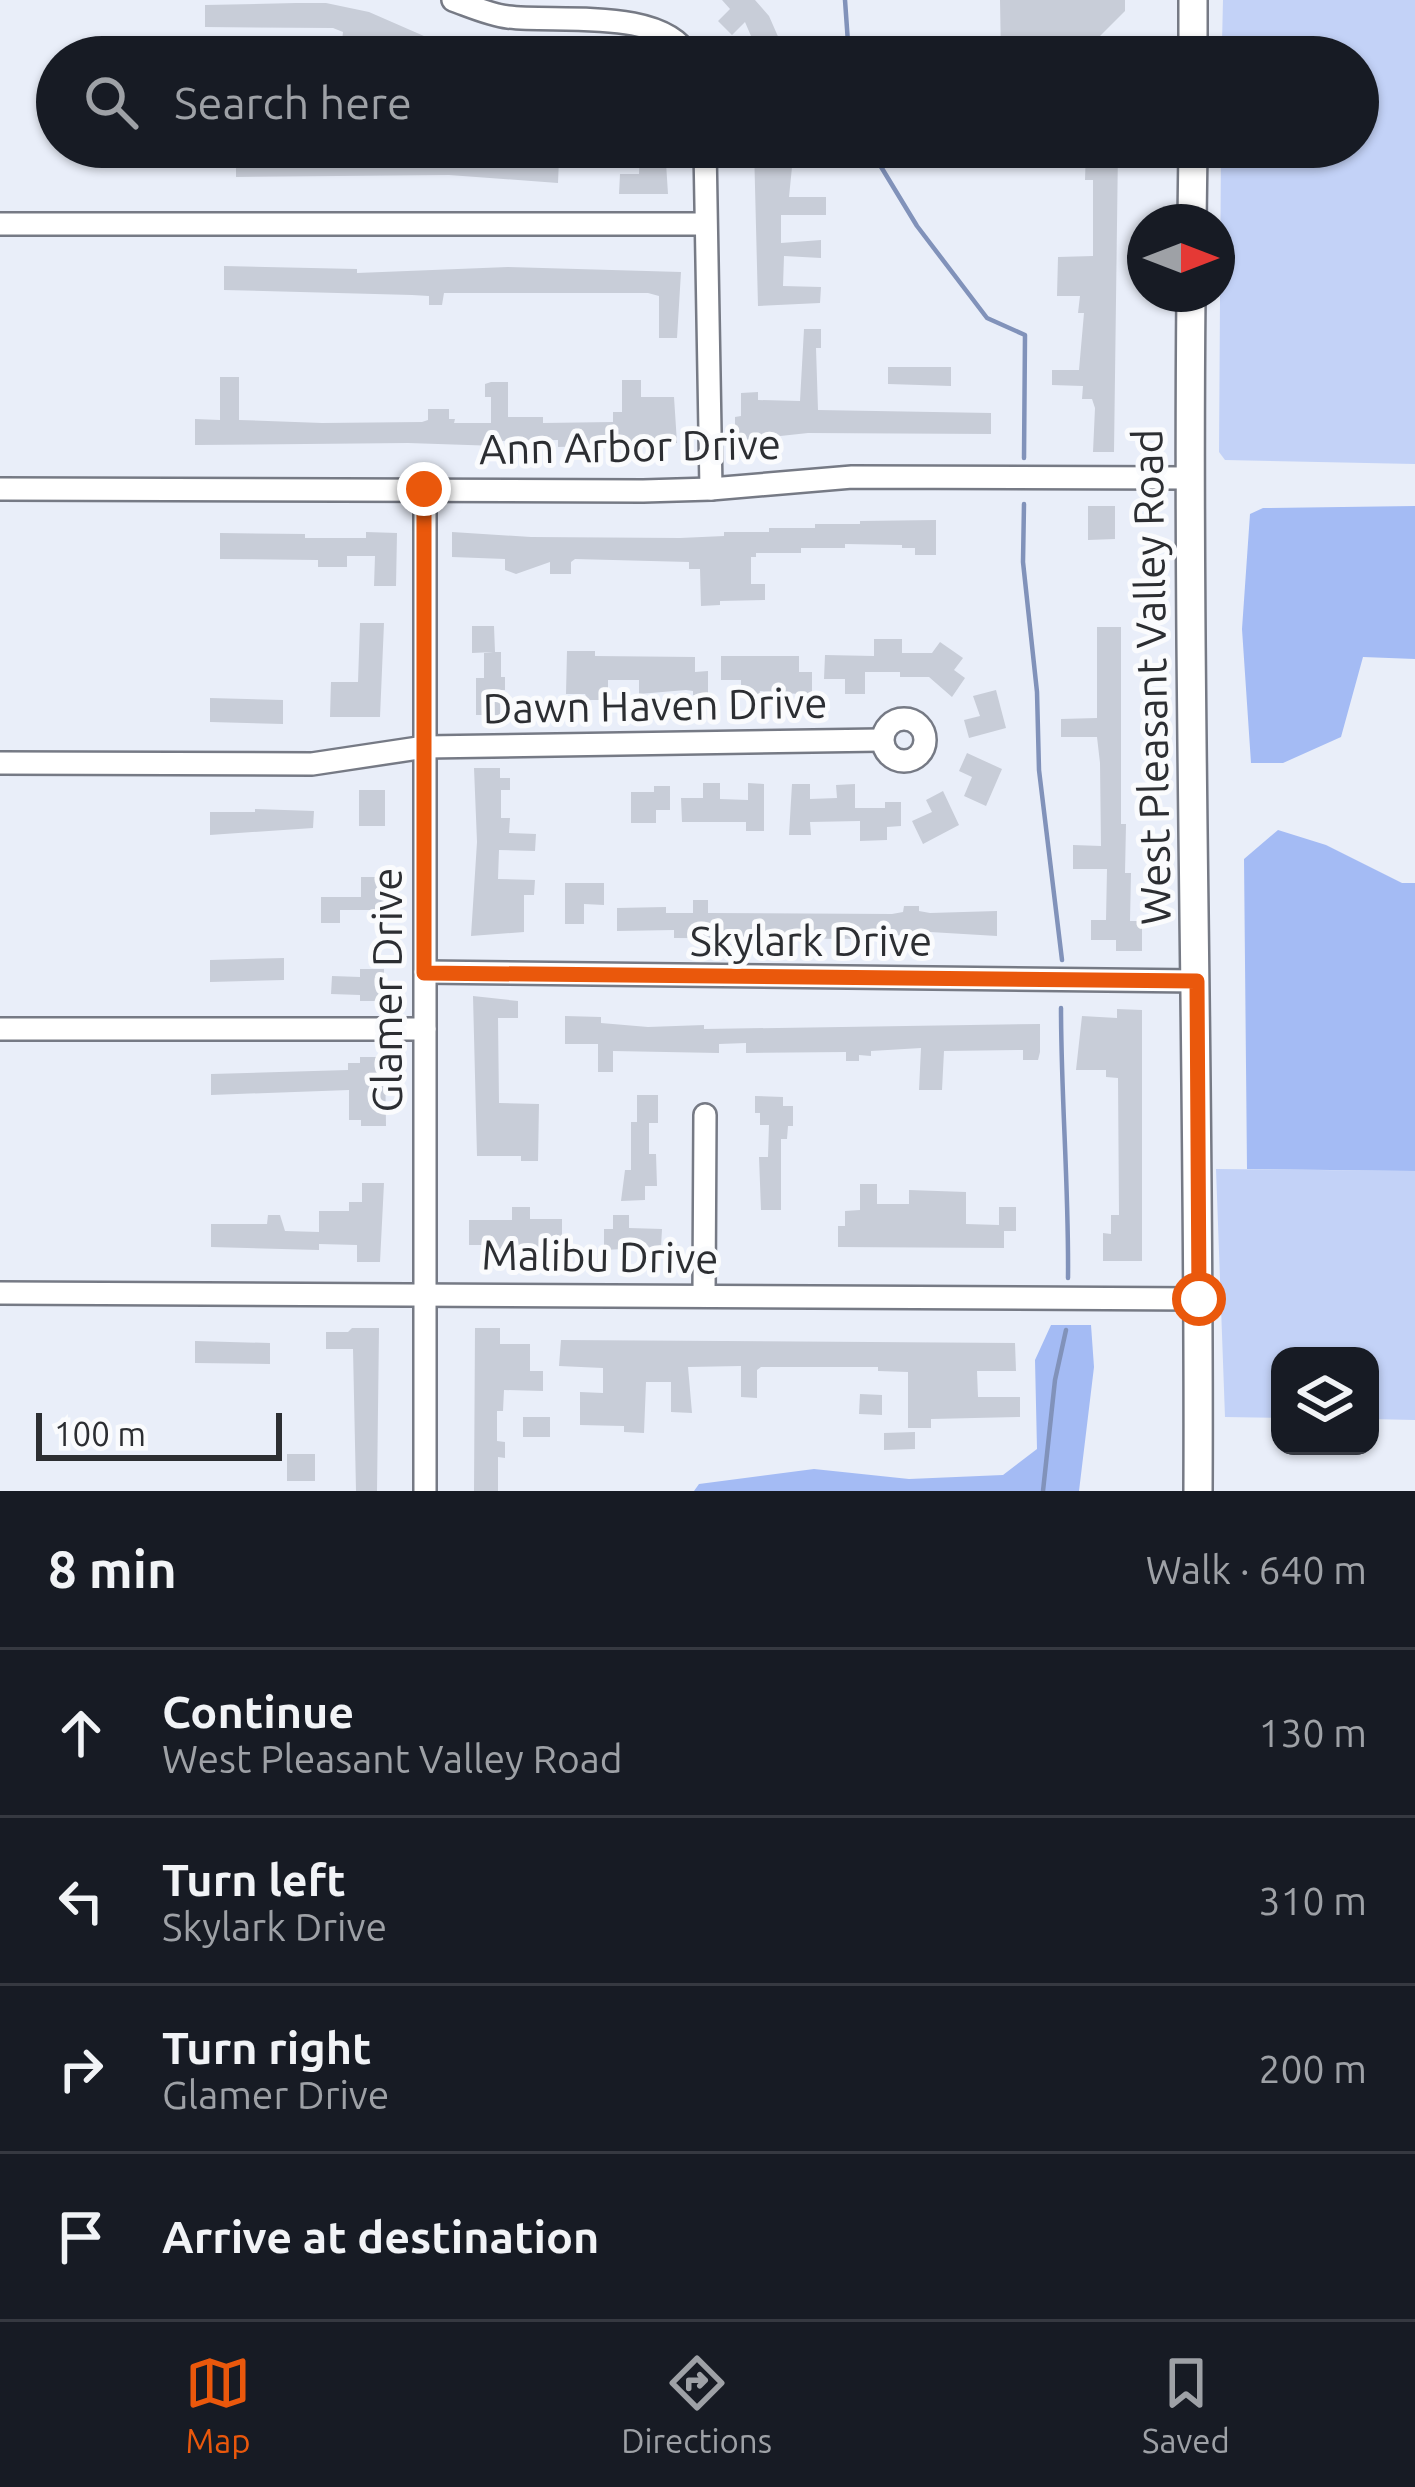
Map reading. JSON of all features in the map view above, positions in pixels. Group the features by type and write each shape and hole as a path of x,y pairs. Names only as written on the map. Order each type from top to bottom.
{"main road":[{"path":"1193,0 1193,36"},
{"path":"1192,168 1192,204"},
{"name":"West Pleasant Valley Road","path":"1191,312 1198,1491"}],"street":[{"path":"453,0 503,17 639,23 664,36"},
{"path":"705,168 711,489"},
{"path":"0,224 705,224"},
{"name":"Ann Arbor Drive","path":"0,489 711,489 852,477 1190,478"},
{"name":"Glamer Drive","path":"424,489 424,1491"},
{"name":"Dawn Haven Drive","path":"0,763 312,764 424,748 881,740"},
{"name":"Skylark Drive","path":"424,973 1197,981"},
{"path":"0,1029 424,1029"},
{"path":"704,1296 705,1115"},
{"name":"Malibu Drive","path":"0,1293 1199,1299"}],"shaded area":[{"path":"1223,0 1415,0 1415,464 1225,460 1219,452 1220,312 1235,312 1235,204 1221,204 1221,168 1379,168 1379,36 1222,36"},
{"path":"1415,506 1415,659 1363,657 1341,737 1283,763 1251,763 1242,629 1250,514 1263,508"},
{"path":"1278,830 1326,845 1402,883 1415,883 1415,1171 1247,1169 1244,859"},
{"path":"1216,1169 1415,1171 1415,1420 1379,1419 1379,1347 1271,1347 1271,1418 1225,1417"},
{"path":"1051,1325 1091,1325 1094,1367 1079,1491 694,1491 699,1484 814,1469 909,1479 1003,1475 1037,1449 1035,1360"}],"building":[{"path":"722,0 755,0 778,36 751,36 745,22 732,35 718,21 730,9"},
{"path":"1000,0 1125,0 1125,11 1100,36 1001,36"},
{"path":"326,3 369,12 424,36 343,36 333,28 205,27 205,5"},
{"path":"236,168 559,168 558,183 449,175 236,177"},
{"path":"639,168 666,168 668,194 619,194 620,174 639,174"},
{"path":"755,168 792,168 789,197 826,197 826,215 781,215 781,243 821,240 821,258 784,256 783,286 821,287 820,303 758,306"},
{"path":"1085,168 1118,168 1114,452 1093,452 1095,408 1092,399 1082,399 1083,386 1052,385 1052,370 1079,370 1084,313 1078,313 1080,296 1057,296 1058,257 1093,256 1093,180 1085,180"},
{"path":"224,266 357,269 357,273 508,267 681,272 677,338 659,338 659,296 648,293 444,293 442,305 429,305 429,296 224,290"},
{"path":"804,329 821,329 821,348 816,348 818,410 991,413 991,434 808,433 735,441 741,393 758,392 758,400 800,401"},
{"path":"888,367 951,367 951,386 888,384"},
{"path":"220,377 239,377 239,420 322,423 422,422 428,420 428,409 449,409 454,423 491,423 491,397 485,397 485,384 491,382 508,382 508,417 543,417 543,423 613,422 613,412 622,412 622,380 641,380 641,397 674,397 677,443 195,445 195,419 220,420"},
{"path":"1088,506 1115,506 1115,539 1088,540"},
{"path":"936,520 936,555 915,555 915,548 902,545 845,544 845,548 801,548 801,553 756,553 751,557 751,584 765,584 765,600 720,601 720,605 701,606 700,569 689,569 689,562 575,559 571,574 550,574 550,562 516,574 505,570 505,559 452,557 452,532 680,538 815,528 815,524"},
{"path":"366,532 397,533 396,586 374,586 375,556 347,556 347,567 318,567 318,560 220,559 220,533 366,538"},
{"path":"360,623 384,623 380,717 330,717 331,682 358,682"},
{"path":"472,626 494,626 495,652 501,652 501,677 505,677 500,715 476,715 476,678 484,678 484,653 493,652 472,653"},
{"path":"1097,627 1121,627 1121,824 1126,824 1125,873 1131,873 1130,921 1142,921 1142,951 1116,951 1116,940 1091,940 1091,920 1106,920 1107,869 1073,869 1073,845 1101,846 1100,763 1097,737 1061,737 1061,719 1097,718"},
{"path":"874,639 902,639 902,653 932,653 940,642 963,658 954,670 965,678 952,697 929,677 900,677 900,672 865,672 865,694 845,694 845,679 824,679 825,655 874,656"},
{"path":"567,651 595,651 595,656 695,657 695,672 708,671 708,695 686,690 639,694 639,680 608,680 608,700 566,694"},
{"path":"721,656 799,656 799,672 812,672 812,695 760,691 759,696 741,696 741,680 721,680"},
{"path":"996,690 1006,728 969,738 964,720 980,716 973,696"},
{"path":"210,698 283,700 283,724 210,722"},
{"path":"967,753 1002,769 986,806 964,796 972,777 959,771"},
{"path":"474,768 500,768 500,778 510,778 510,790 501,790 501,818 510,818 509,833 536,834 535,851 499,850 498,879 535,880 534,895 524,895 524,932 471,936 477,842"},
{"path":"703,783 720,783 720,799 748,800 748,783 764,784 764,831 746,831 746,822 682,822 681,798 703,798"},
{"path":"792,784 810,784 810,799 837,798 836,785 855,784 855,808 885,808 885,802 901,802 901,826 887,827 887,840 860,841 860,821 810,822 811,835 789,835"},
{"path":"654,786 670,786 670,810 656,810 656,823 631,823 631,792 654,792"},
{"path":"359,790 385,790 385,826 359,826"},
{"path":"943,791 959,825 923,844 912,821 932,812 926,800"},
{"path":"314,811 313,828 210,835 210,812"},
{"path":"361,877 385,877 385,910 340,910 340,923 321,923 321,897 361,897"},
{"path":"565,883 604,883 604,905 584,904 584,924 565,924"},
{"path":"693,900 708,900 708,913 892,914 903,912 904,906 919,906 919,911 930,913 997,911 997,936 930,932 930,936 886,935 886,939 674,938 674,930 617,931 617,908 666,907 666,913 693,913"},
{"path":"284,958 284,980 210,982 210,960"},
{"path":"360,969 384,969 384,1001 331,994 332,976 360,977"},
{"path":"473,996 518,1001 518,1018 498,1018 499,1103 539,1104 538,1161 477,1156"},
{"path":"1117,1009 1142,1010 1142,1261 1103,1261 1103,1233 1111,1234 1111,1215 1119,1215 1118,1078 1106,1077 1106,1070 1076,1070 1082,1016 1117,1018"},
{"path":"565,1016 601,1017 601,1023 648,1027 704,1025 704,1029 1040,1024 1040,1052 1038,1060 1023,1060 1023,1050 944,1051 942,1090 919,1090 921,1048 871,1051 871,1056 859,1055 859,1061 846,1061 846,1052 746,1053 746,1043 719,1044 719,1053 613,1051 613,1072 598,1072 598,1044 565,1044"},
{"path":"360,1057 385,1057 386,1126 361,1126 361,1120 349,1120 349,1090 211,1095 211,1074 348,1070 348,1063 360,1063"},
{"path":"637,1095 658,1095 658,1123 649,1123 649,1154 656,1154 657,1186 645,1186 645,1200 621,1201 625,1170 631,1170 631,1122 637,1122"},
{"path":"755,1096 783,1097 783,1106 793,1106 793,1126 788,1126 787,1139 781,1139 781,1210 761,1210 759,1157 768,1157 769,1125 760,1125"},
{"path":"362,1183 384,1183 380,1262 357,1262 357,1245 319,1244 319,1250 211,1247 211,1224 267,1224 268,1215 280,1215 285,1231 319,1232 319,1211 349,1211 349,1202 362,1202"},
{"path":"860,1184 877,1184 877,1204 909,1204 909,1190 966,1192 966,1224 999,1225 999,1207 1016,1207 1016,1231 1004,1231 1004,1248 838,1247 838,1226 845,1226 845,1211 860,1210"},
{"path":"512,1207 530,1207 530,1219 562,1219 562,1239 548,1239 548,1250 483,1251 483,1245 469,1245 469,1220 512,1220"},
{"path":"613,1215 629,1215 629,1228 662,1229 661,1247 604,1250 604,1229 613,1229"},
{"path":"379,1328 377,1491 356,1491 353,1349 326,1349 326,1332"},
{"path":"475,1328 500,1328 500,1344 530,1344 530,1371 543,1371 543,1391 504,1390 503,1411 497,1411 497,1441 505,1442 505,1458 498,1457 498,1491 474,1491"},
{"path":"561,1340 1015,1343 1016,1371 977,1371 978,1397 1020,1397 1020,1417 931,1419 931,1428 908,1428 908,1372 878,1371 878,1367 761,1367 757,1398 741,1397 741,1366 688,1367 692,1413 671,1412 671,1382 646,1382 644,1433 624,1432 624,1426 580,1425 580,1392 603,1393 603,1368 559,1366"},
{"path":"195,1341 270,1343 270,1364 195,1363"},
{"path":"860,1394 882,1395 882,1415 859,1414"},
{"path":"523,1417 550,1417 550,1437 523,1437"},
{"path":"915,1432 915,1449 884,1450 884,1433"},
{"path":"287,1454 315,1454 315,1481 287,1481"}],"waterway":[{"path":"845,0 848,36"},
{"path":"882,168 917,226 987,318 1025,335 1024,458"},
{"path":"1024,504 1023,562 1037,692 1039,770 1062,960"},
{"path":"1061,1008 1068,1278"},
{"path":"1043,1491 1055,1380 1066,1330"}],"route":[{"path":"424,489 424,973 1197,981 1199,1299"}]}
